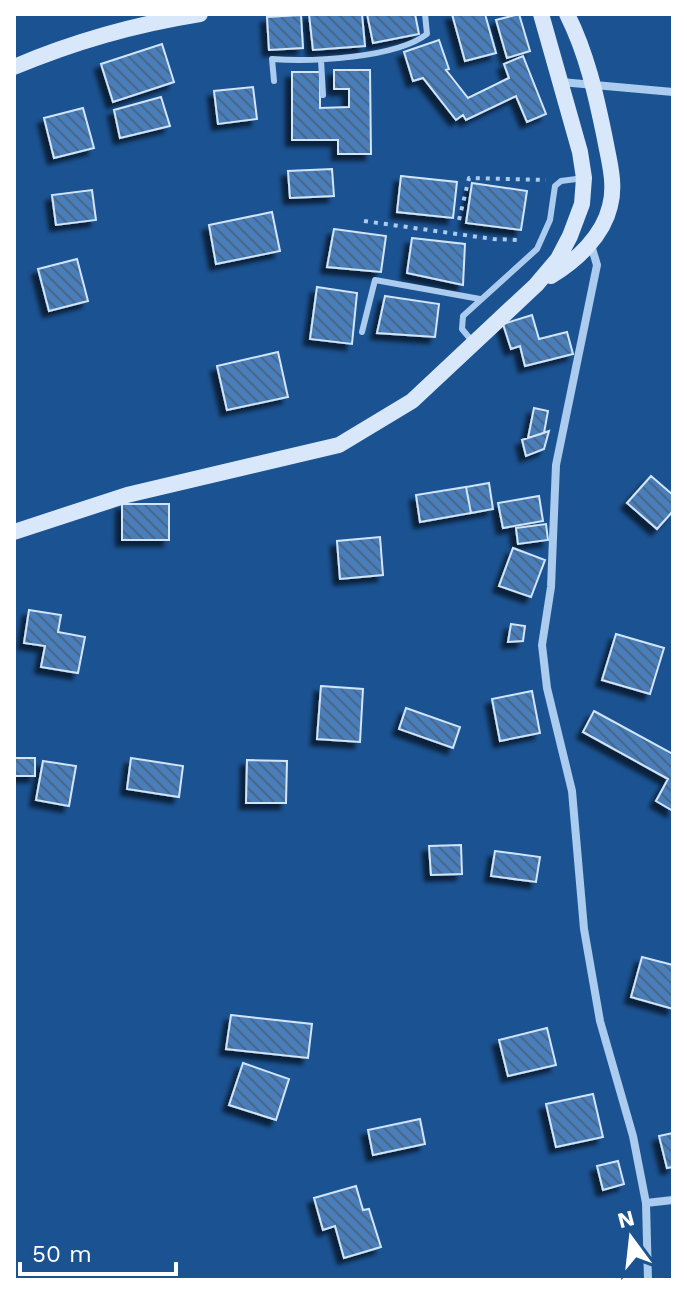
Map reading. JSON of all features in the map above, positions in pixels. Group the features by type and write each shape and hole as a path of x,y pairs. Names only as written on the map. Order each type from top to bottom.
{"main road":[{"path":"14,67 114,33 200,14"},
{"path":"14,532 127,495 339,445 412,401 536,285 558,259 570,236 582,204 584,178 580,152 541,14"},
{"path":"536,285 591,244 605,221 613,189 594,85 586,57 567,14"}],"street":[{"path":"561,82 673,92"},
{"path":"591,244 597,265 556,465 551,587 542,645 547,688 572,791 584,929 600,1021 633,1136 646,1203 648,1280"},
{"path":"646,1203 673,1200"}],"lane":[{"path":"274,81 272,59 321,60 386,51 416,42 427,34 425,14"},
{"path":"321,60 323,95"},
{"path":"474,344 462,329 468,310 537,249 550,220 555,186 561,181 584,178"},
{"path":"362,332 375,280 482,299"}],"path":[{"path":"459,220 469,178 561,181"},
{"path":"364,221 520,240"}],"building":[{"path":"309,14 362,14 365,46 313,50"},
{"path":"367,14 415,14 419,34 373,43"},
{"path":"452,14 485,14 496,53 465,61"},
{"path":"519,14 530,51 507,58 496,20"},
{"path":"301,15 303,48 269,50 267,17"},
{"path":"439,40 449,69 446,70 468,98 509,78 504,64 523,56 546,114 527,122 516,96 466,120 463,115 456,120 423,78 413,81 404,52"},
{"path":"162,44 174,82 113,102 101,64"},
{"path":"334,70 370,70 371,154 338,154 338,140 292,140 292,72 320,72 320,108 349,107 349,89 334,89"},
{"path":"253,87 257,119 218,124 214,91"},
{"path":"161,97 170,126 120,138 114,110"},
{"path":"83,108 94,148 54,158 44,118"},
{"path":"332,169 334,196 290,198 288,171"},
{"path":"401,176 457,182 453,218 397,212"},
{"path":"472,183 527,191 521,230 466,223"},
{"path":"92,190 96,220 56,225 52,195"},
{"path":"272,212 280,251 216,264 209,225"},
{"path":"334,229 386,236 381,272 327,267"},
{"path":"412,238 465,244 463,285 407,273"},
{"path":"77,259 88,301 49,311 38,269"},
{"path":"317,287 357,293 352,344 310,339"},
{"path":"385,296 439,304 435,337 377,333"},
{"path":"532,315 539,339 567,332 573,354 525,366 520,346 511,349 503,324"},
{"path":"278,352 288,397 227,410 217,366"},
{"path":"534,408 548,411 544,433 528,438"},
{"path":"549,431 544,449 526,456 522,440"},
{"path":"651,476 673,495 673,511 657,529 627,503"},
{"path":"489,483 493,509 471,513 466,487"},
{"path":"466,487 471,513 420,522 416,495"},
{"path":"539,496 543,521 503,528 498,503"},
{"path":"122,504 169,504 169,540 122,540"},
{"path":"546,524 548,540 518,544 516,528"},
{"path":"380,537 383,575 340,579 337,541"},
{"path":"513,548 545,560 531,597 499,586"},
{"path":"29,610 61,615 58,632 85,637 78,673 41,667 45,646 24,643"},
{"path":"511,624 525,626 523,641 508,642"},
{"path":"616,634 664,648 650,694 602,680"},
{"path":"321,686 363,689 360,742 317,739"},
{"path":"532,691 540,733 500,741 492,699"},
{"path":"406,708 460,727 453,748 399,729"},
{"path":"594,711 673,754 673,811 656,801 668,779 583,732"},
{"path":"14,758 35,758 35,776 14,776"},
{"path":"131,758 183,766 179,797 127,789"},
{"path":"247,760 287,761 286,803 246,803"},
{"path":"43,761 76,766 69,806 36,800"},
{"path":"461,845 462,874 431,875 429,846"},
{"path":"495,851 540,857 536,882 491,876"},
{"path":"642,957 673,965 673,1009 631,997"},
{"path":"231,1015 312,1024 308,1058 226,1049"},
{"path":"547,1028 556,1065 508,1076 499,1040"},
{"path":"243,1063 289,1079 276,1120 229,1105"},
{"path":"593,1094 603,1137 556,1147 546,1104"},
{"path":"420,1119 425,1144 373,1155 368,1130"},
{"path":"673,1133 673,1167 667,1168 659,1136"},
{"path":"618,1161 624,1184 603,1190 597,1166"},
{"path":"356,1186 363,1210 369,1209 381,1247 344,1258 335,1226 323,1230 314,1198"}]}
